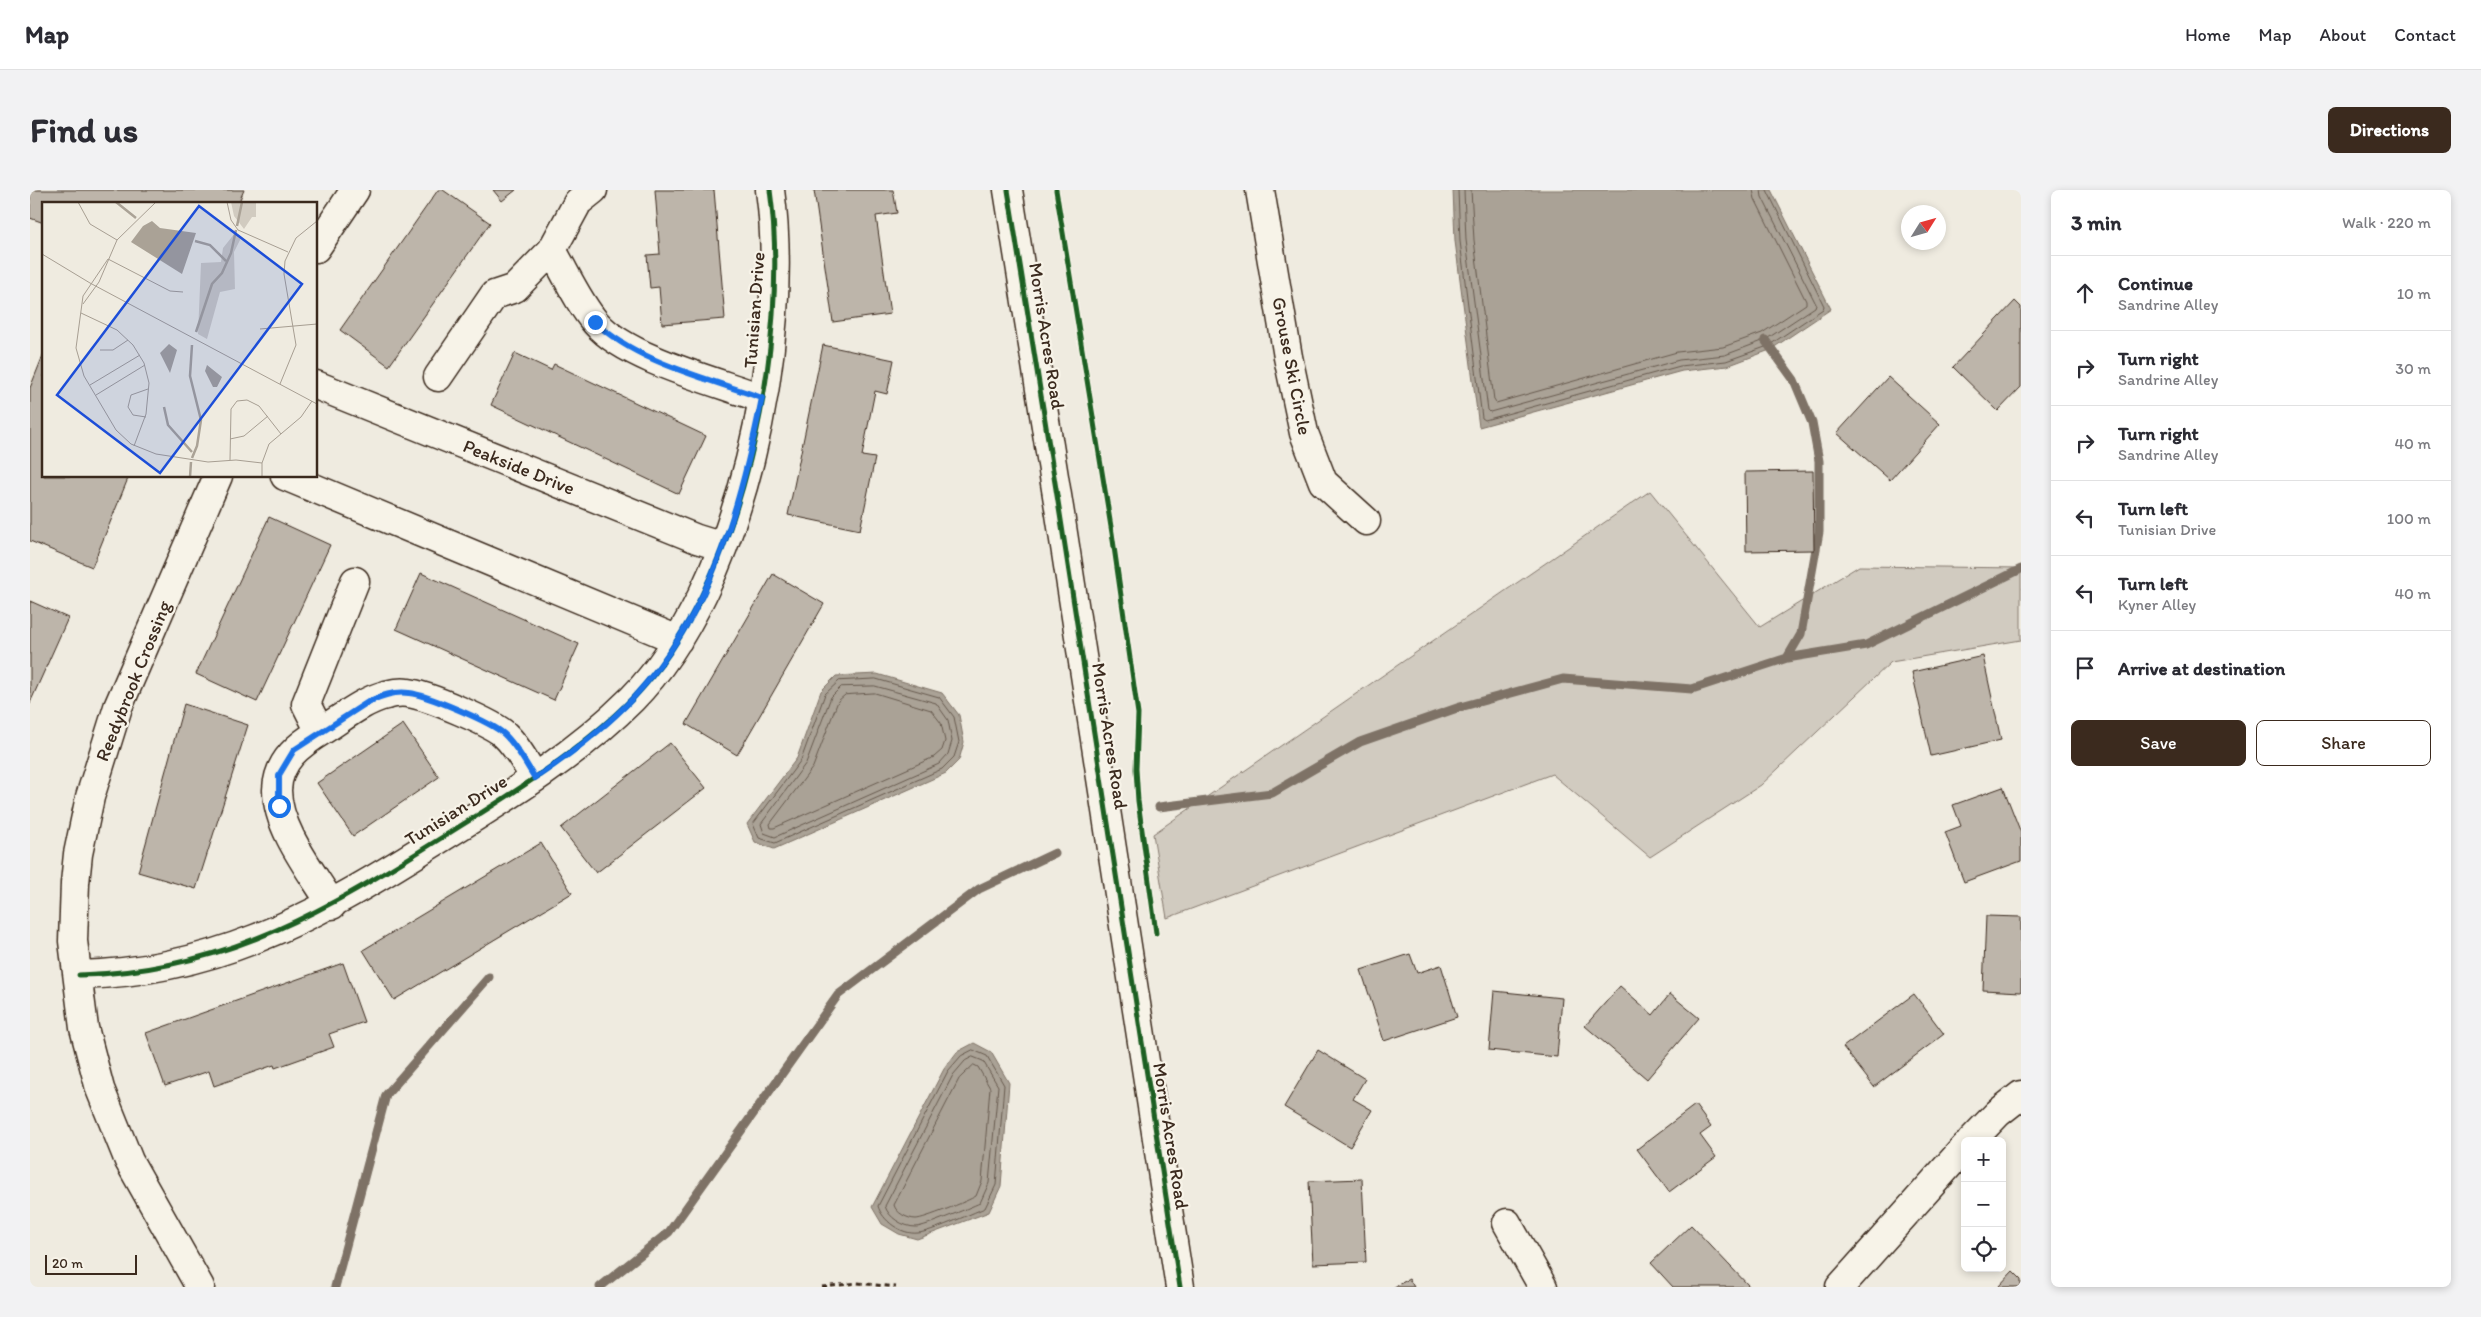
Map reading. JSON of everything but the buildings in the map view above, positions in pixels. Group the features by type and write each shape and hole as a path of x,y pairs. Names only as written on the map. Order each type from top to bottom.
{"street":[{"path":"318,245 355,190"},
{"path":"438,377 494,296 515,288 552,250 578,202 593,190"},
{"name":"Tunisian Drive","path":"79,975 120,974 196,960 269,934 332,905 535,778 576,750 622,708 663,662 704,596 741,494 753,449 762,398 772,313 774,216 770,190"},
{"name":"Morris Acres Road","path":"1008,190 1180,1287"},
{"name":"Grouse Ski Circle","path":"1260,190 1288,357 1304,433 1323,482 1366,521"},
{"path":"552,250 595,322 617,341 637,353 762,398"},
{"name":"Peakside Drive","path":"318,386 688,536 723,547"},
{"name":"Reedybrook Crossing","path":"200,1287 129,1161 90,1056 84,1028 79,975 73,941 74,884 90,797 118,708 217,478"},
{"path":"290,478 678,640"},
{"path":"320,732 306,704 354,581"},
{"path":"332,905 288,831 281,816 277,790 279,775 290,756 299,746 320,732 380,696 403,693 417,694 502,732 535,778"},
{"path":"1975,1137 2021,1094"},
{"path":"1840,1287 1961,1151"},
{"path":"1507,1223 1543,1287"}],"path":[{"path":"822,1287 857,1283 896,1287"}],"shaded area":[{"path":"1650,491 1760,627 1859,566 2021,568 2021,640 1891,662 1761,785 1650,857 1552,774 1167,918 1153,834"}],"water":[{"path":"1453,190 1771,190 1831,309 1770,350 1727,366 1682,371 1479,427 1455,241"},
{"path":"877,674 942,693 959,715 964,742 959,760 946,773 774,849 755,842 747,824 797,758 821,691 836,676"},
{"path":"974,1043 991,1052 1009,1083 1001,1186 989,1212 917,1239 899,1234 882,1224 872,1207 944,1069 957,1052"}],"waterway":[{"path":"1765,340 1794,380 1812,423 1819,461 1819,532 1801,634 1787,658"},
{"path":"1159,807 1272,793 1360,742 1460,707 1563,679 1692,689 1787,658 1866,645 2021,569"},
{"path":"600,1287 669,1232 838,995 979,889 1055,853"},
{"path":"335,1287 386,1095 489,977"}],"cycle path":[{"path":"79,975 127,972 172,964 215,953 297,921 377,878 529,782 582,743 632,699 670,651 703,594 730,529 750,460 765,388 773,318 775,251 770,190"},
{"path":"1008,190 1180,1287"},
{"path":"1056,190 1112,533 1138,714 1136,769 1138,801 1156,933"}],"route":[{"path":"279,806 277,790 279,775 294,750 368,702 380,696 395,693 417,694 502,732 535,778 576,750 605,725 634,696 663,662 678,640 704,596 741,494 753,449 762,398 637,353 617,341 595,322"}]}
